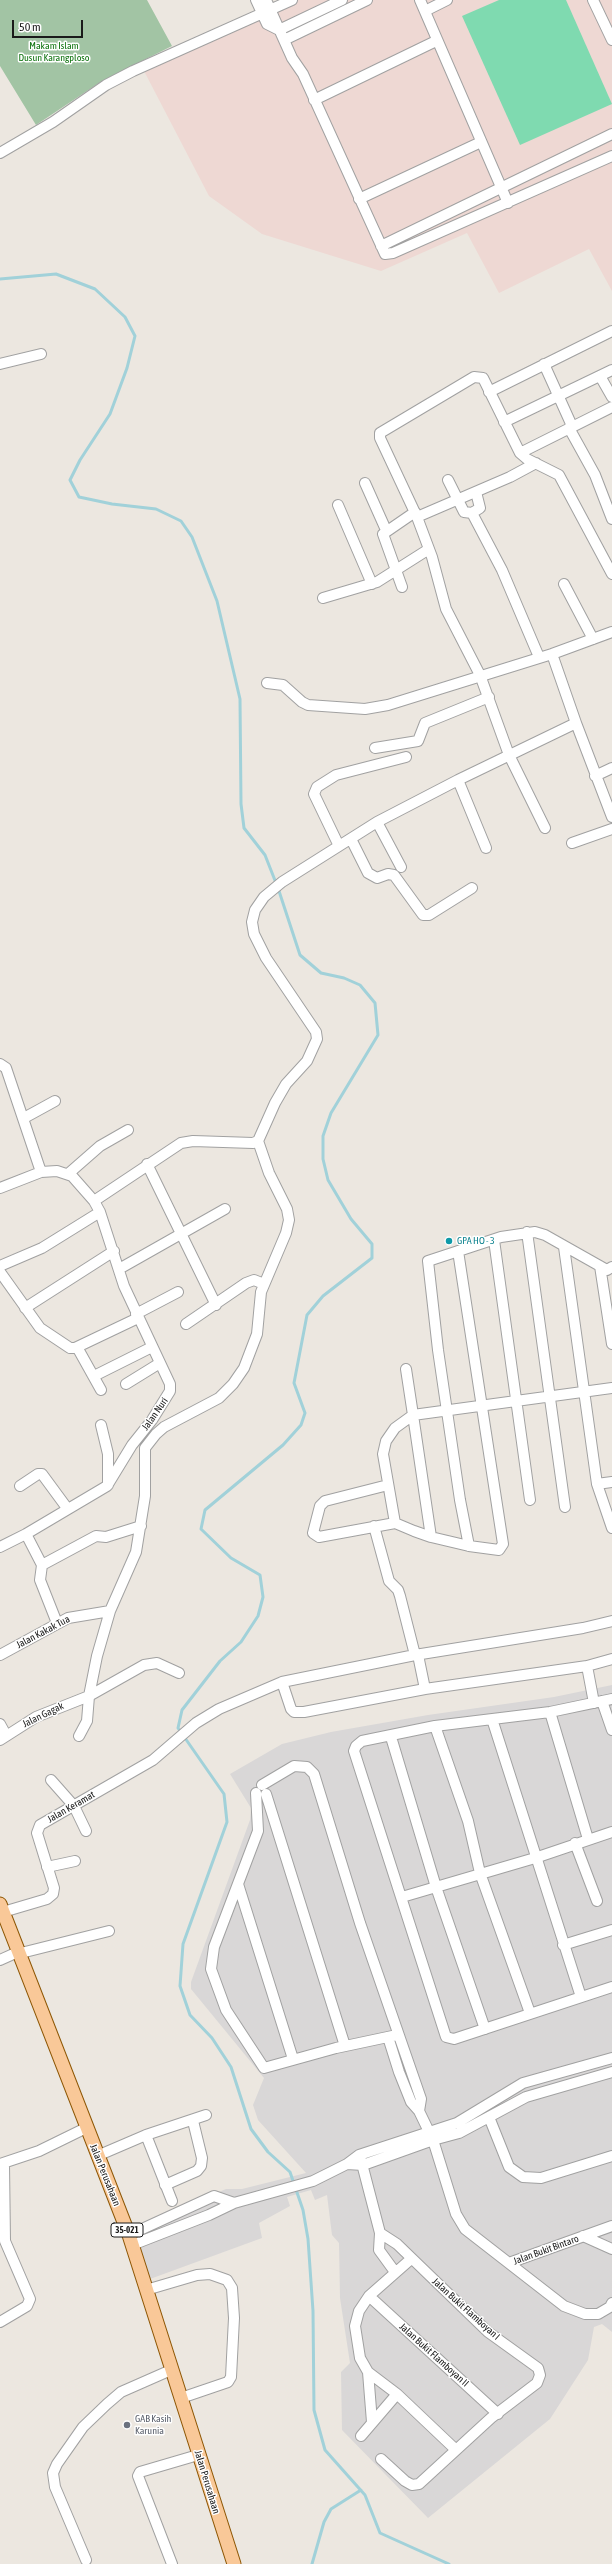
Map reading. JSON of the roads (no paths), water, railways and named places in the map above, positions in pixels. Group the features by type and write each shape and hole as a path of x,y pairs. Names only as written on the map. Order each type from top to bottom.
{"main road":[{"name":"Jalan Perusahaan","path":"2,1912 20,1952 86,2128 131,2240 198,2455 234,2564"}],"street":[{"path":"256,0 267,12"},
{"path":"266,0 267,24 279,30 314,100 385,254 389,255 612,156"},
{"path":"0,153 53,122 119,78 292,0"},
{"path":"279,30 342,0"},
{"path":"284,40 367,0"},
{"path":"420,0 436,41 503,188 508,203"},
{"path":"425,10 447,0"},
{"path":"593,0 612,40"},
{"path":"314,100 436,41"},
{"path":"381,246 612,134"},
{"path":"359,199 481,142"},
{"path":"489,392 612,331"},
{"path":"0,364 41,354"},
{"path":"544,364 570,427 595,475 612,519"},
{"path":"504,422 612,370"},
{"path":"600,376 612,397"},
{"path":"545,828 509,755 480,675 446,609 429,549 416,514 380,438 380,433 474,377 483,378 520,453 559,475 612,574"},
{"path":"520,453 612,407"},
{"path":"402,587 383,538 386,530 416,514 458,500 518,474 536,463"},
{"path":"448,480 464,512 472,513 480,506 476,492"},
{"path":"366,483 376,511 386,530"},
{"path":"338,505 372,584"},
{"path":"472,513 502,570 540,657"},
{"path":"323,598 372,584 429,549"},
{"path":"564,584 593,639"},
{"path":"267,683 283,685 302,702 308,704 365,709 388,705 480,675 552,654 612,632"},
{"path":"552,654 595,776 612,818"},
{"path":"375,748 418,741 425,723 489,697"},
{"path":"79,1736 87,1720 89,1696 97,1656 110,1611 133,1561 141,1526 145,1496 146,1448 151,1431 219,1398 233,1384 244,1368 253,1344 262,1283 286,1233 288,1220 286,1209 269,1173 258,1141 274,1103 286,1084 307,1061 317,1039 316,1032 266,958 254,934 252,922 255,910 264,897 282,882 377,822 458,780 576,723"},
{"path":"339,846 314,794 317,787 336,775 406,757"},
{"path":"595,776 612,768"},
{"path":"458,780 486,848"},
{"path":"377,822 401,867"},
{"path":"572,843 612,829"},
{"path":"351,839 371,876 378,878 388,874 394,875 423,915 429,915 472,888"},
{"path":"0,1064 6,1068 41,1172"},
{"path":"24,1118 55,1101"},
{"path":"0,1188 41,1172 49,1171 68,1174 100,1146 128,1130"},
{"path":"94,1201 147,1164 181,1143 193,1141 253,1143 258,1141"},
{"path":"147,1164 216,1305"},
{"name":"Jalan Nuri","path":"0,1547 26,1534 67,1508 108,1485 132,1445 151,1431 170,1391 170,1384 137,1316 119,1269 100,1212 94,1201 68,1174"},
{"path":"119,1269 225,1209"},
{"path":"0,1266 42,1248 100,1212"},
{"path":"527,1232 564,1507"},
{"path":"469,1546 460,1500 427,1265 428,1261 435,1257 527,1232 545,1235 607,1270 612,1267"},
{"path":"494,1240 530,1500"},
{"path":"564,1247 597,1484 612,1528"},
{"path":"25,1308 114,1251"},
{"path":"388,1485 325,1501 320,1506 313,1533 319,1537 395,1523 431,1537 469,1546 499,1550 504,1544 458,1251"},
{"path":"600,1266 612,1344"},
{"path":"0,1272 40,1328 70,1348 77,1346 137,1316 178,1292"},
{"path":"186,1324 216,1305 246,1282 254,1280 262,1283"},
{"path":"77,1346 101,1390"},
{"path":"94,1376 152,1346"},
{"path":"126,1384 160,1363"},
{"path":"406,1369 431,1537"},
{"path":"395,1523 384,1454 386,1440 395,1428 413,1415 447,1409 483,1406 612,1388"},
{"path":"101,1425 108,1454 108,1485"},
{"path":"20,1486 38,1474 42,1474 67,1508"},
{"path":"597,1484 612,1482"},
{"path":"42,1565 96,1536 106,1536 141,1526"},
{"path":"374,1526 389,1581 398,1590 400,1596 425,1689"},
{"path":"26,1534 42,1565 40,1580 57,1623"},
{"name":"Jalan Kakak Tua","path":"0,1655 57,1623 77,1615 110,1611"},
{"name":"Jalan Keramat","path":"2,1912 51,1896 54,1888 47,1867 38,1828 153,1760 196,1723 219,1709 282,1682 416,1655 583,1628 612,1621"},
{"path":"282,1682 288,1705 294,1712 298,1712 425,1689 587,1666 612,1659"},
{"name":"Jalan Gagak","path":"3,1737 53,1709 89,1696 149,1663 157,1663 179,1673"},
{"path":"587,1666 603,1701 612,1730"},
{"path":"603,1701 550,1712 435,1726 391,1737 362,1741 356,1746 354,1751 402,1897 444,2035 454,2039 612,1987"},
{"path":"550,1712 588,1839"},
{"path":"492,1719 535,1858 581,1997"},
{"path":"0,1724 3,1737"},
{"path":"435,1726 468,1821 480,1873 530,2013"},
{"path":"391,1737 436,1887 485,2029"},
{"path":"393,2036 292,2059 264,2068 226,2010 217,1989 211,1969 214,1947 258,1831 261,1791 294,1766 307,1767 314,1774 393,2036 421,2100 419,2112"},
{"path":"52,1780 74,1806 86,1830"},
{"path":"261,1791 308,1922 345,2046"},
{"path":"402,1897 535,1858 575,1843 612,1832"},
{"path":"575,1843 597,1901"},
{"path":"47,1867 75,1861"},
{"path":"238,1884 292,2059"},
{"path":"563,1945 612,1930"},
{"path":"0,1960 20,1952 109,1931"},
{"name":"Jalan Bukit Bintaro","path":"393,2036 402,2081 411,2102 419,2112 432,2140 456,2214 465,2229 564,2306 585,2314 598,2314 610,2307 612,2303"},
{"path":"348,2164 363,2165 432,2140 456,2123 523,2083 612,2058"},
{"path":"573,2068 578,2081"},
{"path":"131,2240 174,2229 210,2216 234,2203 279,2192 313,2181 348,2164 359,2155 460,2133 526,2097 612,2072"},
{"path":"402,2081 413,2079"},
{"path":"97,2156 146,2135 193,2121 206,2115"},
{"path":"489,2117 509,2167 523,2177 541,2178 612,2156"},
{"path":"165,2185 197,2171 202,2166 202,2158 193,2121"},
{"path":"0,2322 27,2306 30,2298 5,2241 2,2164 39,2151 86,2128"},
{"path":"146,2135 172,2201"},
{"path":"359,2155 363,2165 380,2233 379,2250 395,2272"},
{"path":"131,2240 169,2217 214,2196 234,2203"},
{"path":"169,2217 174,2229"},
{"name":"Jalan Bukit Bintaro","path":"508,2263 612,2226"},
{"name":"Jalan Bukit Flamboyan I","path":"380,2233 397,2244 488,2332 538,2368 540,2373 537,2383 498,2414"},
{"name":"Jalan Bukit Bintaro","path":"583,2236 612,2249"},
{"path":"411,2259 369,2296 359,2311 355,2326 360,2358 368,2372 397,2394 455,2449"},
{"path":"146,2290 196,2275 210,2274 227,2280 232,2288 234,2318 231,2377 228,2382 181,2398"},
{"name":"Jalan Bukit Flamboyan II","path":"369,2296 498,2414"},
{"path":"86,2560 55,2487 53,2473 57,2464 83,2427 116,2396 171,2370"},
{"path":"368,2372 372,2422"},
{"path":"361,2436 397,2394"},
{"path":"381,2459 405,2482 415,2485 455,2449 498,2414"},
{"path":"172,2564 138,2476 140,2472 198,2455"}],"waterway":[{"path":"0,279 56,274 95,289 125,317 135,336 127,368 110,414 80,460 70,480 79,497 112,504 156,509 181,521 192,537 217,601 240,699 241,804 244,828 265,855 276,883"},
{"path":"278,888 300,955 321,973 344,978 360,985 375,1003 378,1035 331,1113 323,1136 323,1159 328,1180 351,1219 372,1244 372,1258 323,1296 307,1315 294,1383 305,1413 301,1425 283,1445 205,1510 201,1529 231,1558 260,1575 263,1597 258,1616 241,1642 220,1661 182,1710 178,1728 224,1794 227,1822 183,1944 180,1986 190,2015 212,2038 231,2067 251,2129 268,2152 290,2172 303,2210 308,2239 313,2311 314,2410 325,2450 365,2495 380,2533 449,2564"},
{"path":"312,2564 324,2522 331,2509 361,2490"}],"place":[{"name":"GPA HO - 3","path":"449,1241"},
{"name":"GAB Kasih Karunia","path":"127,2425"}],"park label":[{"name":"Makam Islam Dusun Karangploso","path":"54,52"}]}
